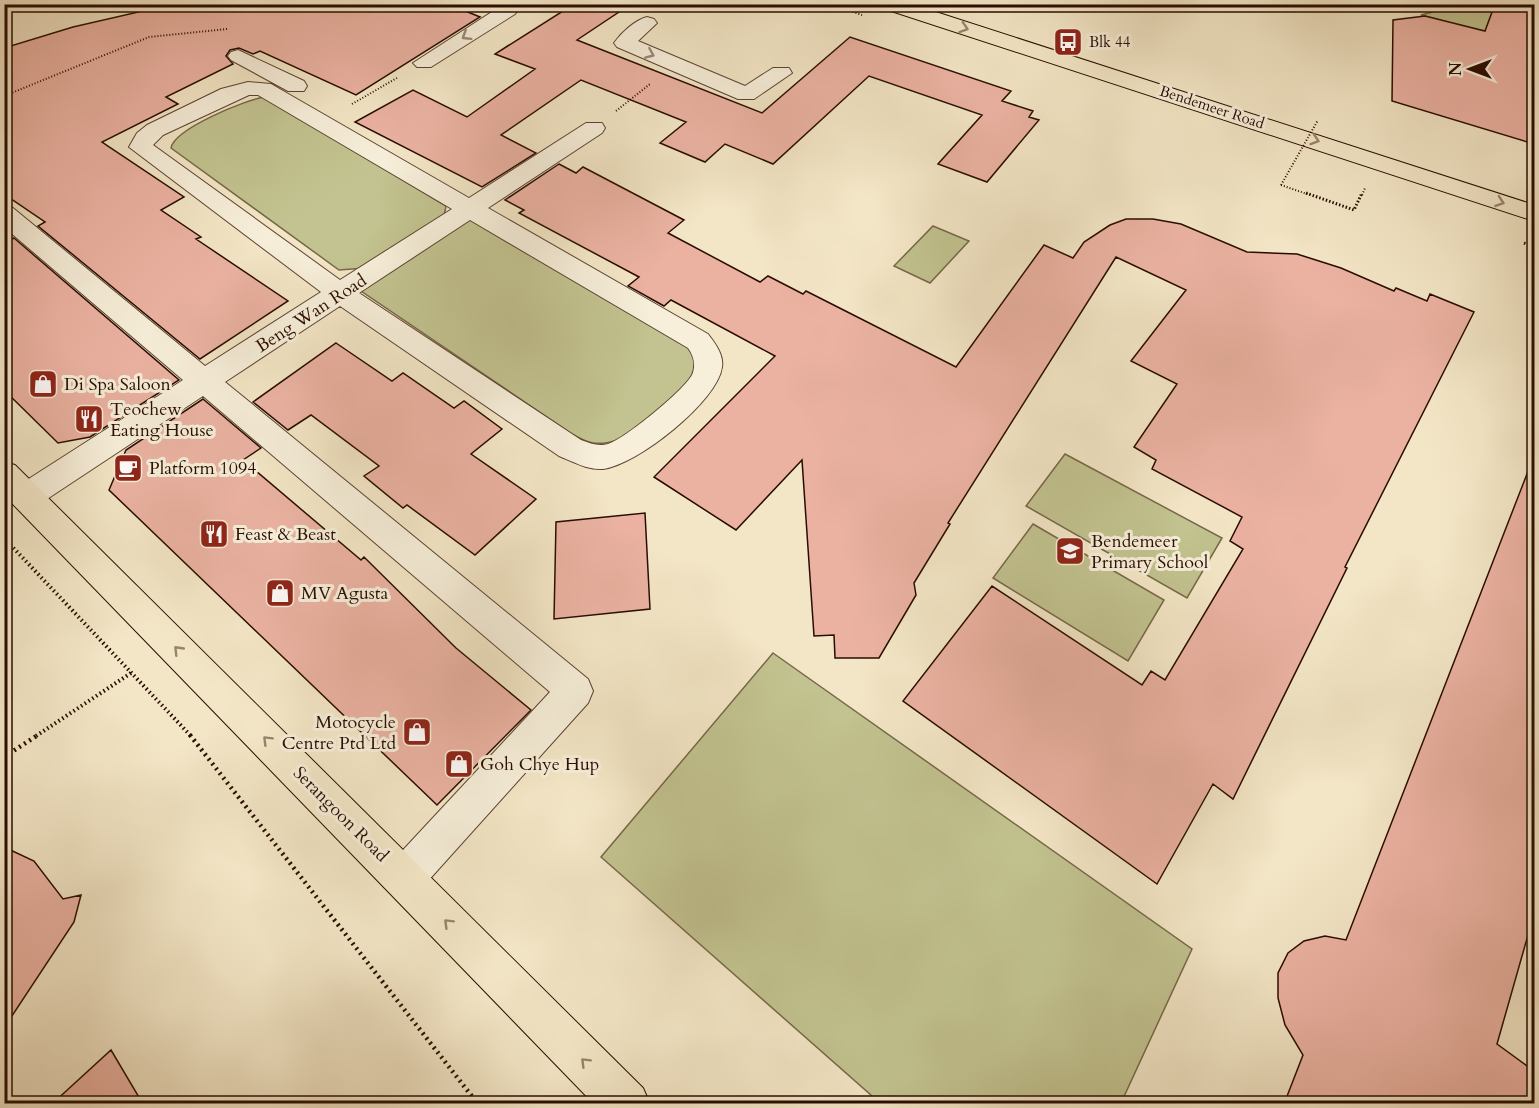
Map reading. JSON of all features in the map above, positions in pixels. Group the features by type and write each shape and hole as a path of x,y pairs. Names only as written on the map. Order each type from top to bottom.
{"main road":[{"name":"Bendemeer Road","path":"888,4 1216,108 1534,213"},
{"name":"Serangoon Road","path":"16,485 627,1104"}],"street":[{"path":"424,63 508,10"},
{"path":"647,23 624,43 746,94 781,73"},
{"path":"238,56 309,104 471,209 698,341 710,361 708,374 700,385 631,447 611,456 590,456 570,448 342,293 146,153 141,147 145,138 155,130 238,91 263,89 309,104 343,110"},
{"name":"Beng Wan Road","path":"16,485 205,382 594,128"},
{"path":"4,214 575,691 404,878"}],"path":[{"path":"1342,10 1373,4"},
{"path":"4,96 149,37 220,29 245,29 238,56"},
{"path":"343,110 424,63"},
{"path":"594,128 675,64"},
{"path":"1318,120 1281,185 1354,210"},
{"path":"4,538 196,741 478,1104"},
{"path":"4,757 131,673"}],"green space":[{"path":"1460,5 1495,5 1475,61 1436,50 1448,22 1421,15"},
{"path":"265,97 446,206 443,221 366,268 339,270 171,148 175,140 197,124 243,103"},
{"path":"472,218 687,340 701,374 665,408 637,430 623,438 593,443 572,434 361,291"},
{"path":"933,226 969,241 930,283 894,266"},
{"path":"1065,454 1222,538 1187,598 1026,506"},
{"path":"1033,524 1164,600 1128,661 993,578"},
{"path":"773,653 1192,949 1121,1103 880,1103 601,857"}],"building":[{"path":"156,4 448,4 480,17 356,95 260,51 253,54 239,48 230,50 226,56 233,64 166,97 178,104 102,142 184,197 161,210 201,237 196,239 288,301 200,359 38,226 45,222 4,194 4,48 73,27 156,8"},
{"path":"574,4 631,4 577,40 762,113 850,37 1011,91 1002,101 1033,111 1029,117 1039,120 987,182 938,164 982,115 869,76 773,164 725,144 705,162 660,143 686,122 581,80 501,135 536,153 482,187 355,122 413,90 467,117 535,69 495,54"},
{"path":"1495,4 1510,4 1534,11 1534,144 1392,101 1393,20 1425,16 1485,31"},
{"path":"559,164 576,173 583,167 684,220 668,233 760,282 768,276 803,294 806,291 956,367 1044,245 1073,258 1084,242 1110,225 1126,219 1153,219 1181,224 1247,252 1297,254 1341,268 1394,291 1396,288 1427,301 1430,294 1474,312 1345,567 1347,568 1233,799 1213,784 1157,884 903,701 992,586 1142,685 1151,671 1165,680 1243,549 1230,541 1242,517 1152,469 1156,460 1134,447 1177,384 1131,361 1186,290 1116,257 948,523 950,524 914,583 916,595 879,658 835,658 834,635 814,636 802,460 736,530 654,477 775,356 671,300 664,306 628,286 639,277 519,213 524,210 505,200"},
{"path":"14,238 179,380 90,437 58,443 4,390 4,243"},
{"path":"336,343 392,381 403,373 454,408 464,401 502,429 471,454 536,499 475,555 407,505 403,508 364,476 379,466 311,415 288,430 253,402"},
{"path":"203,399 261,448 243,460 361,560 364,557 456,648 531,710 437,805 109,490 126,450"},
{"path":"1532,461 1534,461 1534,914 1497,1044 1534,1071 1534,1104 1284,1104 1303,1055 1285,1025 1278,998 1278,973 1288,953 1304,941 1325,936 1346,940"},
{"path":"645,513 650,609 554,619 556,522"},
{"path":"4,847 34,861 63,899 81,895 74,922 4,1028"},
{"path":"111,1050 143,1104 52,1104"}],"place":[{"name":"Blk 44","path":"1068,42"},
{"name":"Di Spa Saloon","path":"43,384"},
{"name":"Teochew Eating House","path":"89,419"},
{"name":"Platform 1094","path":"128,468"},
{"name":"Feast & Beast","path":"214,534"},
{"name":"Bendemeer Primary School","path":"1070,551"},
{"name":"MV Agusta","path":"280,593"},
{"name":"Motocycle Centre Ptd Ltd","path":"417,732"},
{"name":"Goh Chye Hup","path":"459,764"}]}
